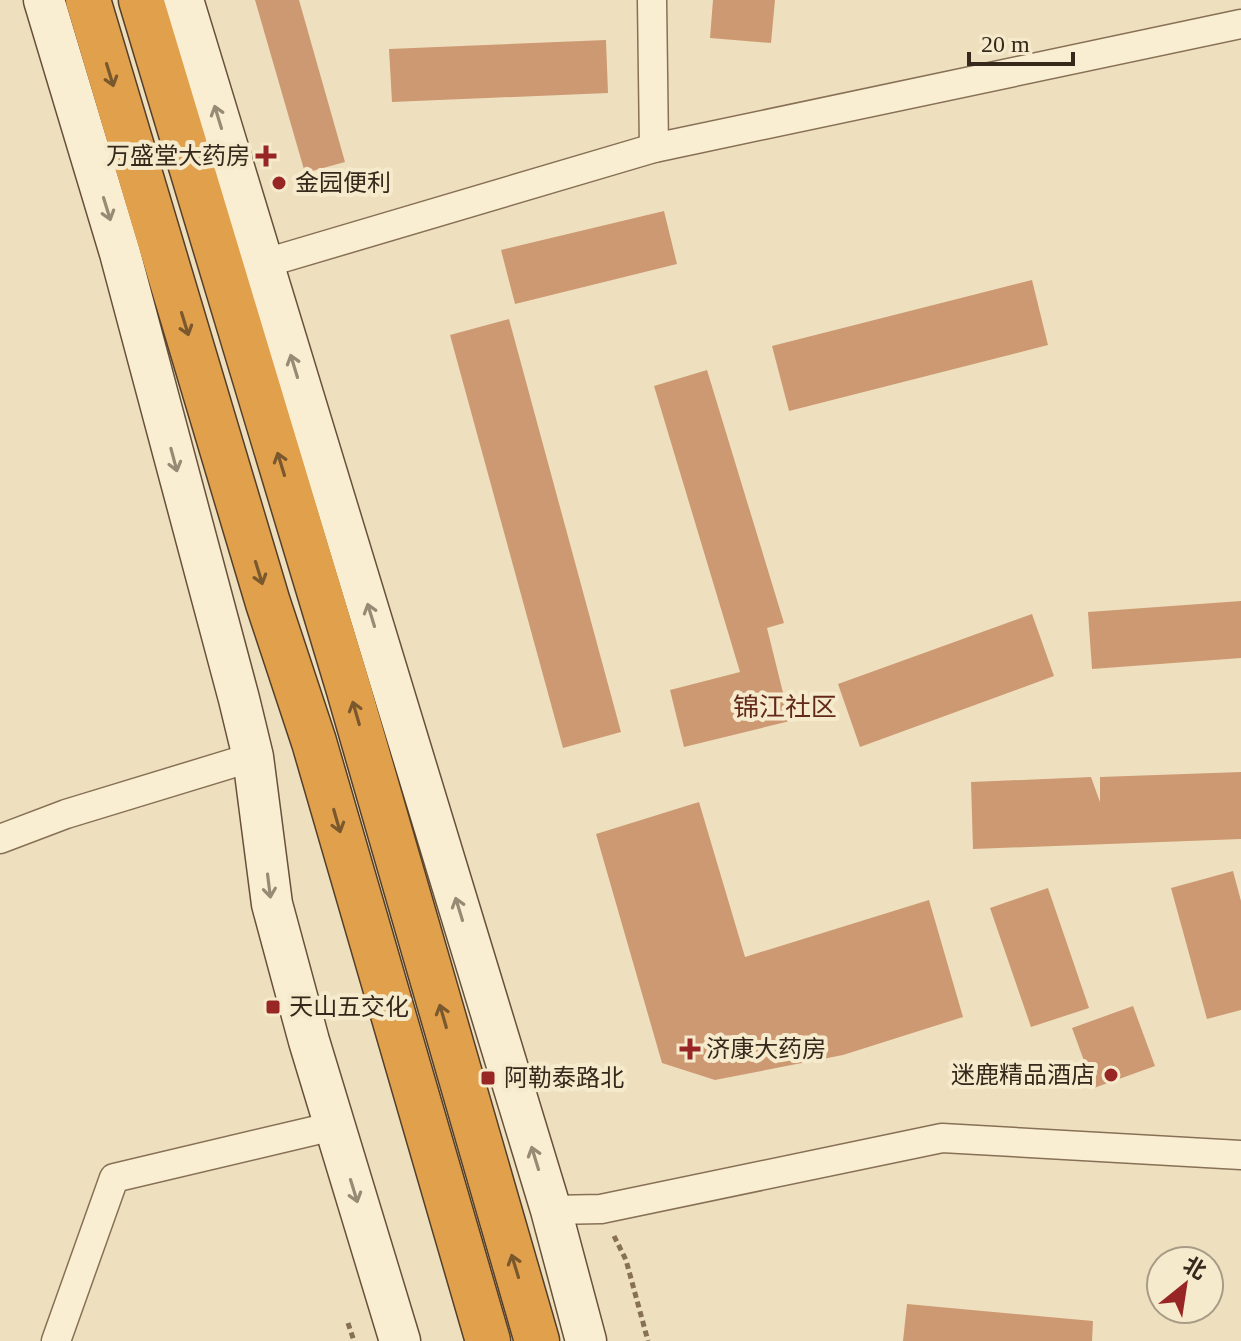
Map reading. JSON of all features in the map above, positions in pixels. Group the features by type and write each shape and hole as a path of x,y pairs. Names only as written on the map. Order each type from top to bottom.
{"highway":[{"path":"88,0 268,603 314,742 488,1341"},
{"path":"141,0 348,687 537,1341"}],"main road":[{"path":"44,0 120,253 253,757 272,904 334,1126 400,1341"},
{"path":"183,0 551,1210 586,1341"}],"street":[{"path":"652,0 654,148"},
{"path":"262,264 654,148 1241,24"},
{"path":"0,839 66,814 253,757"},
{"path":"56,1341 114,1178 334,1126"},
{"path":"551,1210 601,1209 942,1138 1241,1155"}],"path":[{"path":"626,1260 648,1341"},
{"path":"348,1323 354,1341"}],"building":[{"path":"255,0 299,0 345,162 305,173"},
{"path":"713,0 775,0 771,43 710,38"},
{"path":"606,40 608,93 392,102 389,49"},
{"path":"664,211 677,264 515,304 501,250"},
{"path":"1032,280 1048,345 789,411 772,346"},
{"path":"509,319 621,732 563,748 450,335"},
{"path":"707,370 784,623 767,628 790,721 684,747 670,690 740,672 654,386"},
{"path":"1241,601 1241,658 1092,669 1088,612"},
{"path":"1032,614 1054,676 860,747 838,684"},
{"path":"1241,772 1241,839 973,849 971,782 1091,777 1100,802 1100,777"},
{"path":"699,802 745,957 929,900 963,1017 843,1055 715,1080 662,1063 596,834"},
{"path":"1233,871 1241,901 1241,1010 1207,1019 1171,888"},
{"path":"1048,888 1089,1008 1031,1027 990,908"},
{"path":"1133,1006 1155,1066 1094,1088 1072,1028"},
{"path":"907,1304 1093,1321 1092,1341 903,1341"}],"place":[{"name":"万盛堂大药房","path":"266,156"},
{"name":"金园便利","path":"279,183"},
{"name":"天山五交化","path":"273,1007"},
{"name":"济康大药房","path":"690,1049"},
{"name":"迷鹿精品酒店","path":"1111,1075"},
{"name":"阿勒泰路北","path":"488,1078"}],"district":[{"name":"锦江社区","path":"785,707"}]}
